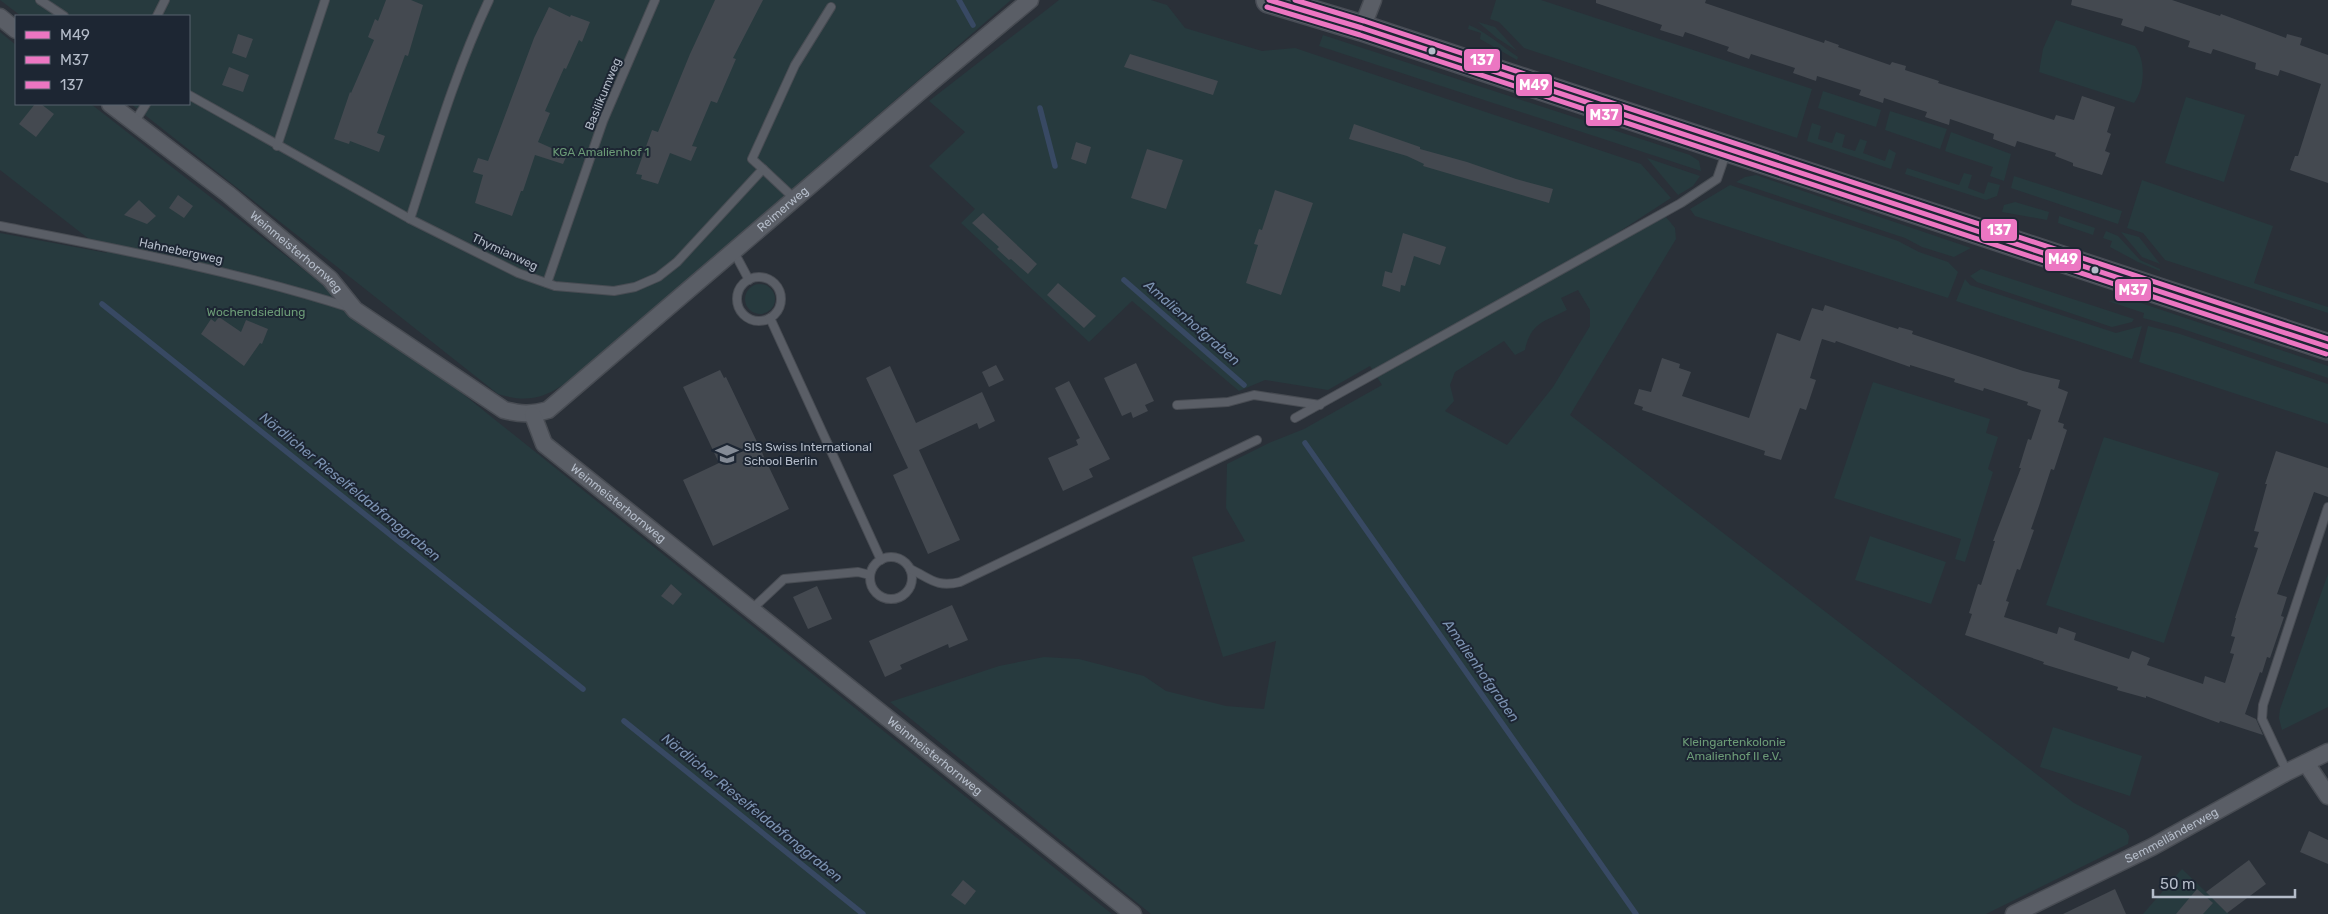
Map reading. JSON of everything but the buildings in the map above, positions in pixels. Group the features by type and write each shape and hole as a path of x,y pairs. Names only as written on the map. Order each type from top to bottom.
{"main road":[{"path":"1280,2 2328,347"}],"street":[{"name":"Reimerweg","path":"533,415 548,410 1030,0"},
{"path":"1362,28 1373,0"},
{"path":"0,17 15,29"},
{"name":"Weinmeisterhornweg","path":"111,105 228,194 330,279 355,310 504,410 533,415 544,444 1133,914"},
{"name":"Semmelländerweg","path":"2014,914 2152,847 2287,772 2328,752"},
{"path":"2306,763 2328,796"}],"lane":[{"path":"40,0 62,15"},
{"path":"158,15 165,0"},
{"path":"277,146 325,0"},
{"path":"410,219 444,114 488,0"},
{"name":"Basilikumweg","path":"547,283 603,121 654,0"},
{"path":"795,199 752,159 795,65 831,7"},
{"name":"Thymianweg","path":"190,96 410,219 518,273 547,283 614,291 636,287 658,277 677,262 763,169"},
{"path":"134,123 145,105"},
{"path":"1295,418 1681,203 1717,179 1728,148"},
{"name":"Hahnebergweg","path":"0,226 233,273 355,310"},
{"path":"734,252 749,280"},
{"path":"755,278 769,280 779,290 780,304 778,311 770,318 752,320 741,311 738,305 739,291 749,280 755,278"},
{"path":"770,318 881,560"},
{"path":"1177,405 1228,402 1254,395 1320,405"},
{"path":"910,569 912,583 909,590 898,598 884,598 873,589 870,575 872,569 881,560 887,558 900,559 910,569 936,583 947,585 960,582 1256,440"},
{"path":"2287,772 2262,719 2262,705 2328,507"},
{"path":"751,610 784,579 858,572 870,575"}],"green space":[{"name":"KGA Amalienhof 1","path":"0,0 1011,0 593,361 560,387 539,397 527,398 514,398 498,394 132,105 190,105 190,15 20,15"},
{"name":"Kleingartenkolonie Amalienhof II e.V.","path":"1059,0 1151,0 1167,5 1185,28 1262,51 1295,48 1641,164 1671,198 1571,263 1666,217 1675,228 1676,239 1570,415 2074,803 2126,830 2129,836 2128,844 1986,914 1151,914 890,702 999,666 1044,657 1079,659 1144,676 1166,691 1226,706 1264,709 1276,641 1223,657 1192,557 1245,541 1226,508 1227,464 1269,443 1304,429 1382,385 1370,366 1328,390 1265,380 1239,391 1132,301 1089,342 961,223 975,209 929,166 965,132 929,101","holes":["1578,290 1590,310 1590,326 1553,387 1507,445 1445,411 1454,401 1450,385 1455,372 1504,341 1515,355 1525,350 1535,328 1567,310 1561,298"]},
{"path":"1496,0 1541,0 1812,89 1797,138 1524,48 1499,22 1490,19"},
{"path":"2056,20 2135,46 2141,59 2143,74 2138,97 2134,103 2039,72 2043,49"},
{"path":"1478,22 1495,27 1517,51 1497,38"},
{"path":"1469,25 1488,35 1518,57 1517,60 1480,39 1481,33 1468,29"},
{"name":"Wochendsiedlung","path":"0,32 15,44 15,105 92,105 453,386 1112,914 0,914 0,233 107,253 0,170"},
{"path":"1323,35 1690,155 1699,161 1701,171 1319,46"},
{"path":"1823,91 1881,110 1876,127 1818,108"},
{"path":"2186,97 2245,115 2224,182 2165,163"},
{"path":"1890,111 1947,129 1940,149 1885,130"},
{"path":"1812,123 1821,126 1818,139 1832,143 1836,132 1845,135 1842,147 1855,151 1860,139 1867,141 1863,153 1885,161 1889,149 1896,153 1891,169 1807,141"},
{"path":"1951,132 2011,154 2004,181 1990,176 1993,167 1945,151"},
{"path":"1647,158 1700,176 1693,186 1678,195"},
{"path":"1907,168 1959,185 1964,173 1972,175 1968,188 1984,194 1988,182 2000,185 1997,196 1986,200 1905,174"},
{"path":"1756,175 1971,248 1954,257 1922,247 1905,238 1736,182 1745,177"},
{"path":"2014,176 2122,211 2118,224 2011,188"},
{"path":"2142,180 2273,226 2254,283 2328,307 2328,313 2165,260 2143,233 2127,228"},
{"path":"1730,185 1898,241 1919,252 1948,262 1958,272 1948,298 1695,216 1690,209"},
{"path":"2015,202 2049,212 2047,220 2002,212 2004,205"},
{"path":"2059,216 2095,228 2093,235 2058,223"},
{"path":"2106,231 2118,236 2140,260 2160,269 2160,271 2110,247 2112,241 2103,238"},
{"path":"2121,232 2139,237 2160,264 2142,257"},
{"path":"1981,269 2134,319 2132,322 2112,327 1977,282 1970,276"},
{"path":"1965,279 1970,285 2116,333 2142,326 2132,359 1956,301"},
{"path":"760,284 766,285 774,293 774,305 766,313 760,314 754,313 746,305 745,299 746,293 754,285"},
{"path":"2108,301 2141,303 2328,366 2328,378 2177,327 2143,318 2144,313"},
{"path":"2148,326 2180,334 2328,384 2328,424 2139,362"},
{"path":"1873,382 1990,419 1986,433 1998,437 1988,469 1993,472 1965,562 1955,559 1961,539 1834,498"},
{"path":"2104,437 2219,473 2164,643 2046,605"},
{"path":"1870,536 1946,562 1931,604 1855,580"},
{"path":"2328,574 2328,707 2282,730 2279,718 2280,709"},
{"path":"2053,727 2142,756 2130,796 2040,767"},
{"path":"2182,869 2229,914 2143,914"}],"waterway":[{"name":"Amalienhofgraben","path":"959,0 973,25"},
{"name":"Amalienhofgraben","path":"1040,108 1055,166"},
{"name":"Amalienhofgraben","path":"1124,280 1244,385"},
{"name":"Nördlicher Rieselfeldabfanggraben","path":"102,304 583,689"},
{"name":"Amalienhofgraben","path":"1305,443 1636,914"},
{"name":"Nördlicher Rieselfeldabfanggraben","path":"624,721 863,914"}],"transit line":[{"name":"M49","path":"1269,0 1362,28 2328,347"},
{"name":"137","path":"1295,0 1364,21 2328,339"},
{"name":"M37","path":"1267,7 1360,35 2326,354"}],"place":[{"name":"SIS Swiss International School Berlin","path":"727,454"}]}
